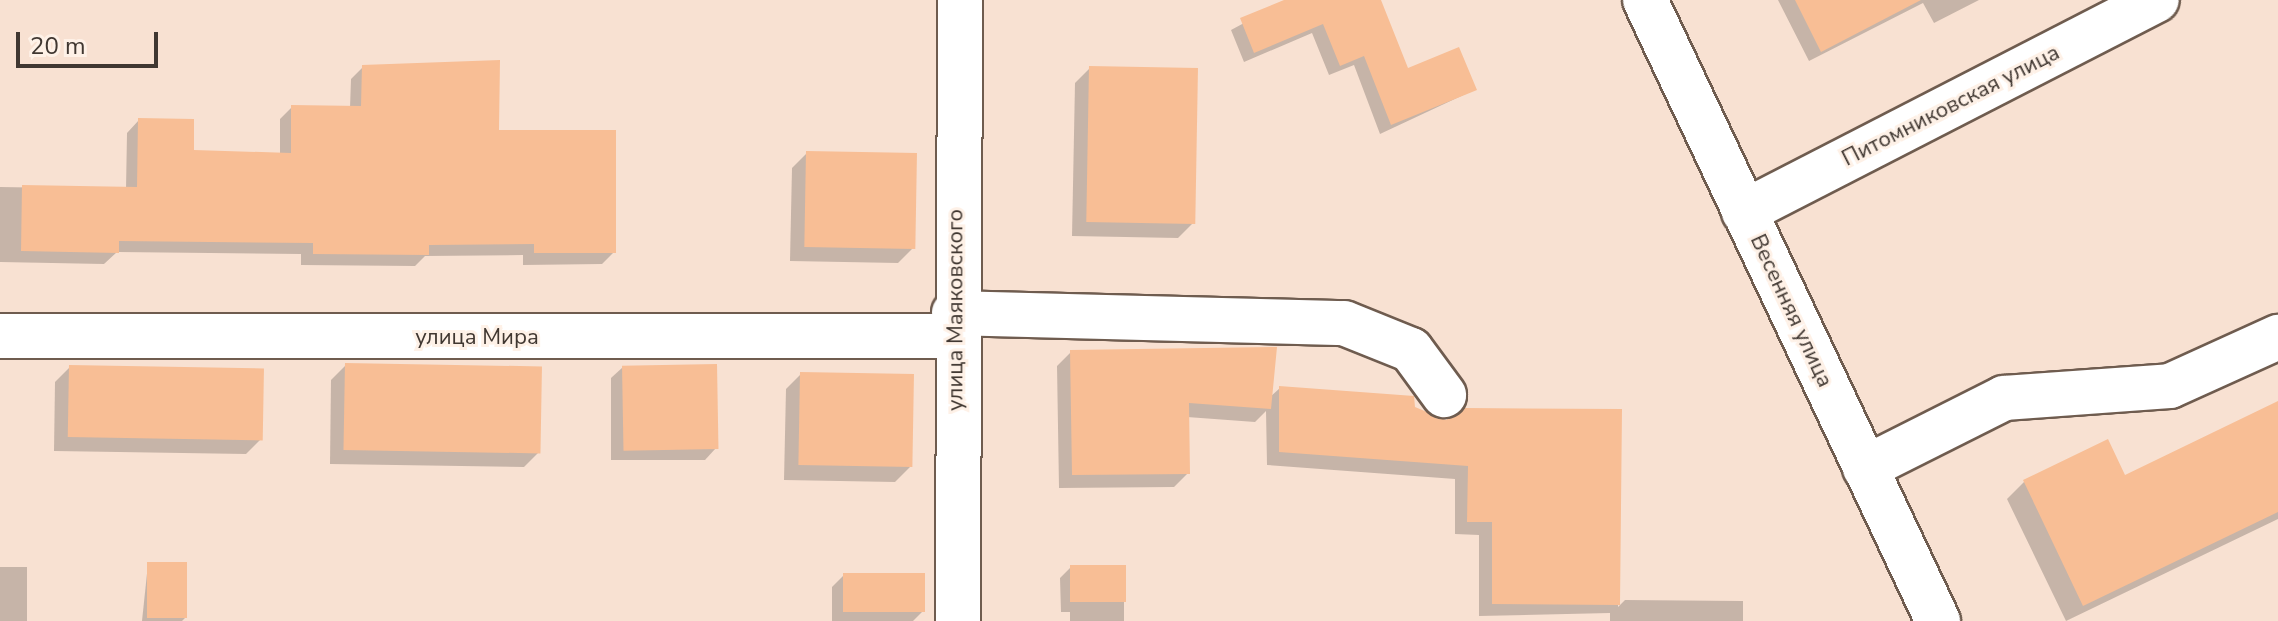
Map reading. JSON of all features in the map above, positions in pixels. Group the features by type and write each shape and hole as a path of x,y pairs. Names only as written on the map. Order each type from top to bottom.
{"street":[{"name":"улица Маяковского","path":"958,621 954,324 960,0"},
{"name":"Весенняя улица","path":"1645,0 1938,621"},
{"name":"Питомниковская улица","path":"1744,212 2157,0"},
{"name":"улица Мира","path":"0,336 954,324 1344,323 1411,350 1444,395"},
{"path":"1865,468 2004,398 2170,386 2278,337"}],"building":[{"path":"1284,0 1381,0 1408,68 1459,47 1477,90 1391,125 1364,56 1340,66 1323,24 1254,53 1240,18"},
{"path":"1795,0 1921,0 1821,52"},
{"path":"500,60 499,130 616,130 616,253 534,253 534,244 429,245 429,255 313,254 313,243 119,241 119,253 21,251 22,185 137,187 138,118 194,119 194,150 291,153 291,105 361,106 362,65"},
{"path":"1089,66 1198,68 1195,224 1086,222"},
{"path":"806,151 917,153 915,249 804,247"},
{"path":"1277,347 1271,409 1189,403 1190,474 1072,475 1070,350"},
{"path":"345,363 542,366 540,453 343,450"},
{"path":"717,364 718,449 623,451 622,366"},
{"path":"69,365 264,368 263,440 68,437"},
{"path":"800,372 914,374 912,467 798,465"},
{"path":"1279,386 1414,396 1415,407 1446,420 1465,408 1622,409 1620,605 1492,604 1492,522 1467,522 1468,466 1279,452"},
{"path":"2278,401 2278,512 2083,606 2023,480 2108,439 2125,475"},
{"path":"147,562 187,562 187,618 147,618"},
{"path":"1070,565 1126,565 1126,602 1070,602"},
{"path":"843,573 925,573 925,612 843,612"}]}
